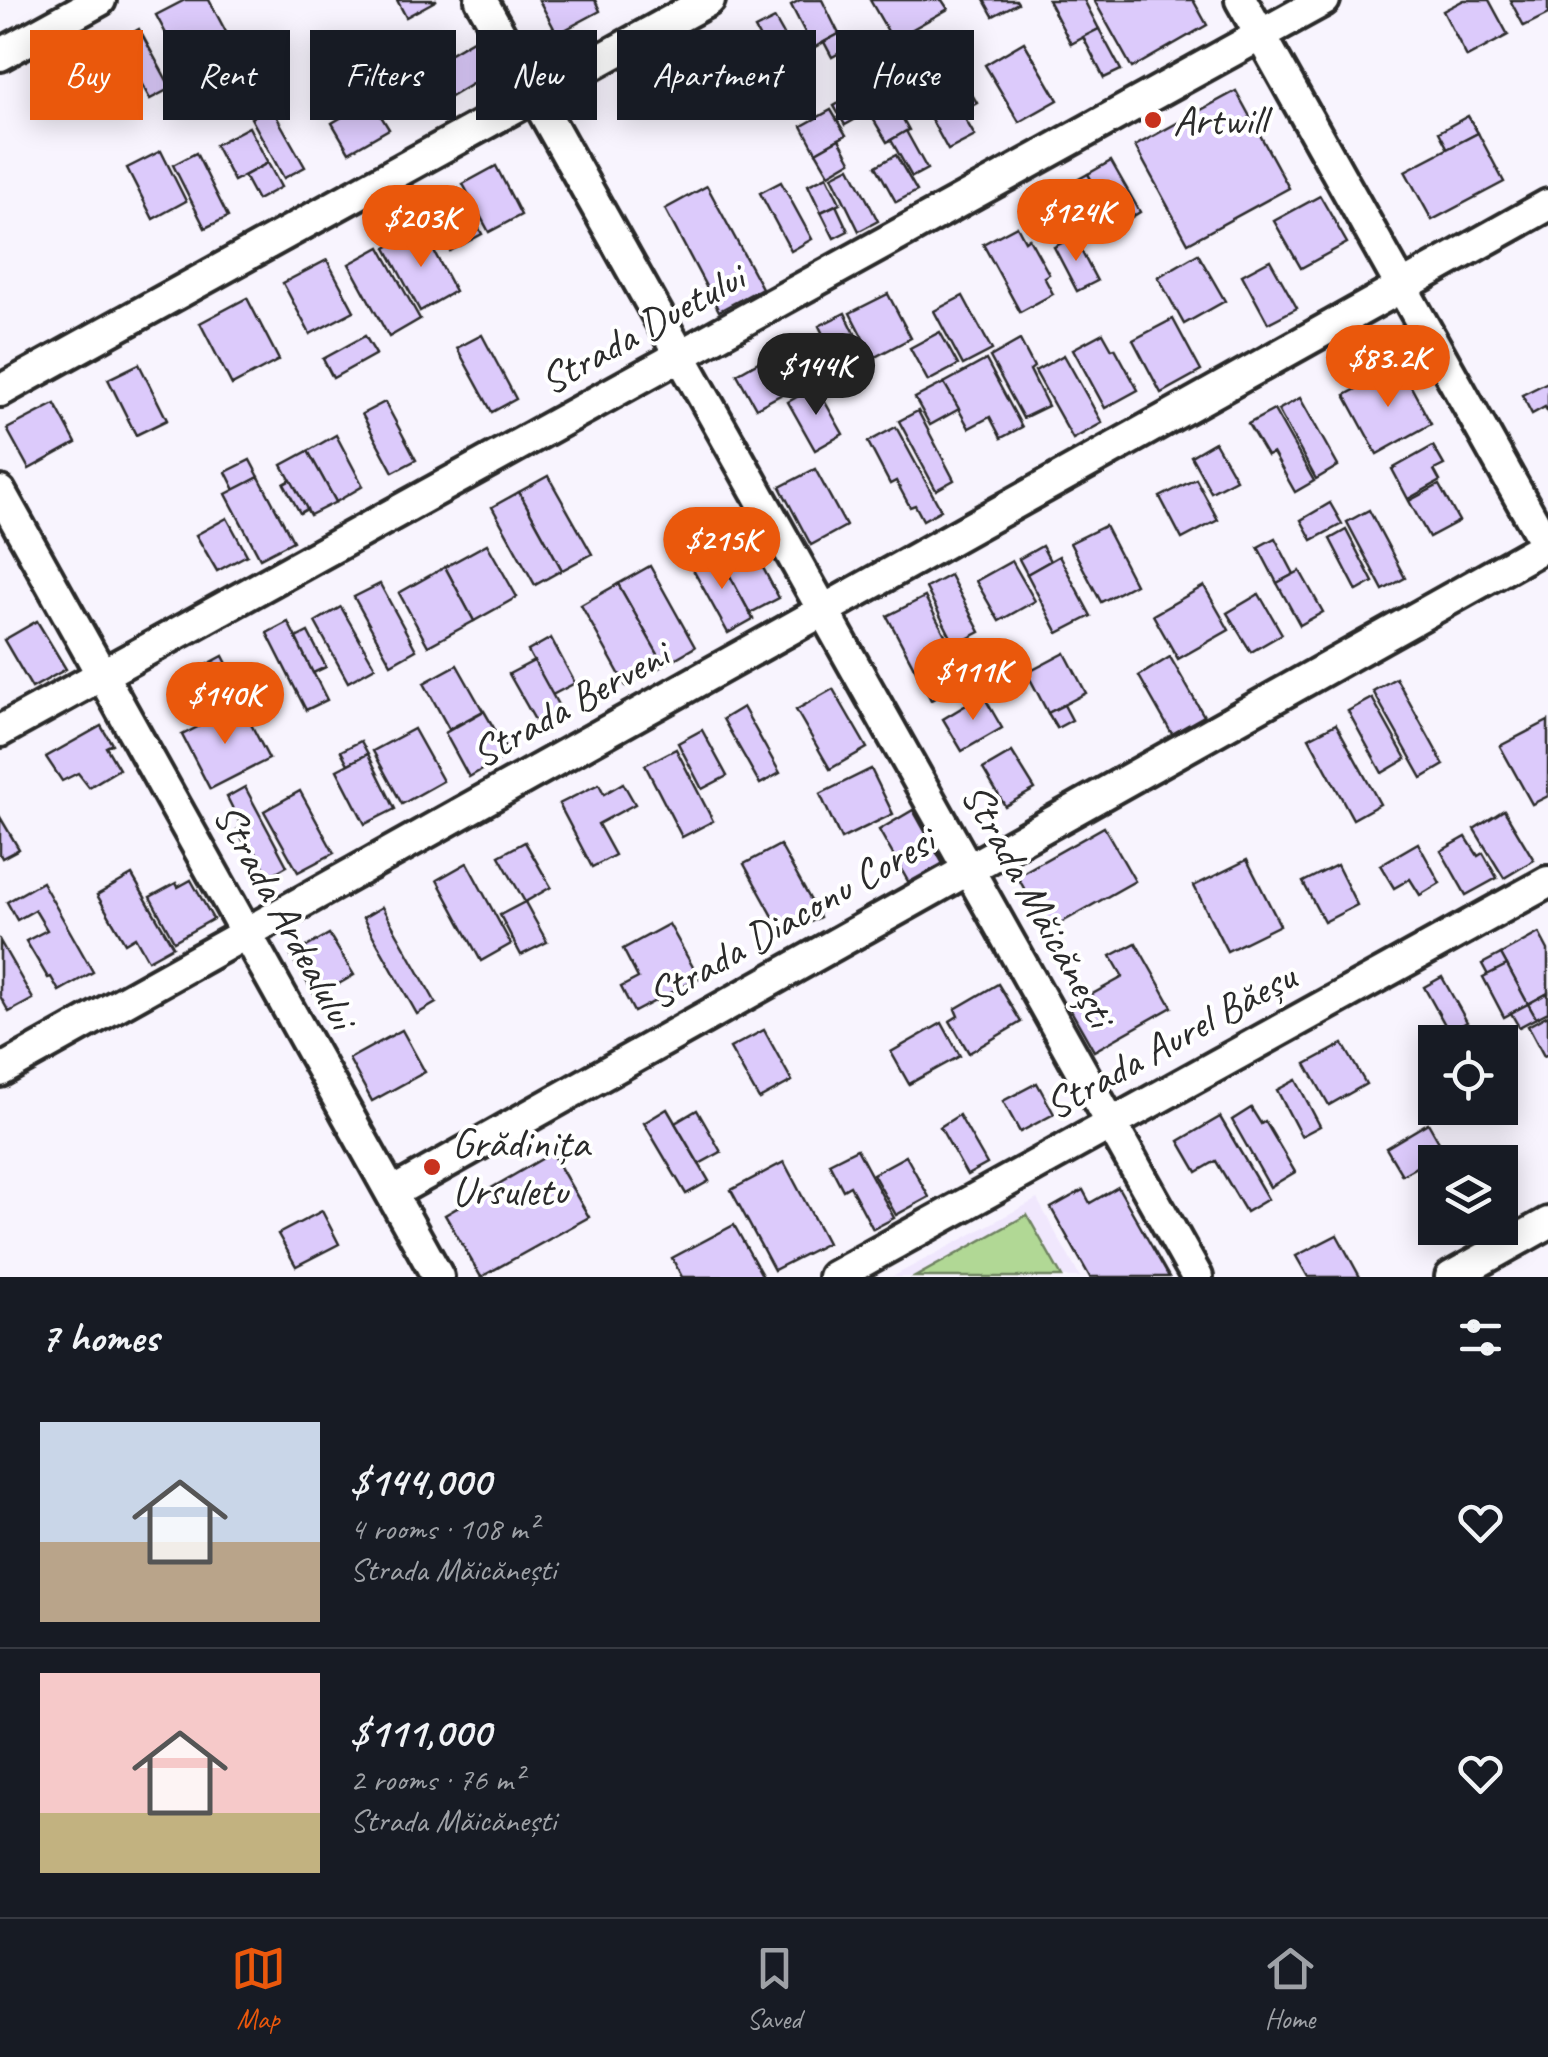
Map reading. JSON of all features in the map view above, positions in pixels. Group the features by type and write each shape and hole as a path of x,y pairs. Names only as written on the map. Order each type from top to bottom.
{"street":[{"path":"0,56 100,0"},
{"name":"Strada Măicănești","path":"482,0 499,30"},
{"path":"597,62 708,0"},
{"path":"1241,0 1547,545"},
{"name":"Strada Duetului","path":"0,731 1324,0"},
{"path":"0,392 493,120"},
{"name":"Strada Măicănești","path":"549,120 1197,1277"},
{"name":"Strada Berveni","path":"0,1072 1548,205"},
{"name":"Strada Ardealului","path":"0,492 438,1277"},
{"name":"Strada Diaconu Coresi","path":"392,1193 1547,545"},
{"name":"Strada Aurel Băeșu","path":"834,1277 1548,882"},
{"path":"1451,1277 1548,1223"}],"shaded area":[{"path":"1037,1199 1080,1277 892,1277"}],"green space":[{"path":"1027,1215 1062,1277 915,1277"}],"building":[{"path":"185,0 209,0 225,30 164,30 156,15"},
{"path":"397,0 437,0 406,17"},
{"path":"539,0 595,0 600,11 564,30 555,30"},
{"path":"800,0 822,0 836,36 816,46 816,30 804,30 791,5"},
{"path":"870,0 942,0 948,9 911,30 887,30"},
{"path":"984,0 1016,0 1018,3 993,16"},
{"path":"1048,0 1084,0 1099,29 1071,44"},
{"path":"1094,0 1193,0 1207,25 1132,68"},
{"path":"1464,0 1489,0 1508,35 1467,57 1443,11"},
{"path":"1510,0 1548,0 1548,14 1524,26"},
{"path":"775,19 781,30 756,30"},
{"path":"1099,29 1121,70 1104,78 1083,37"},
{"path":"143,36 163,73 163,92 150,99 143,86"},
{"path":"836,36 836,55 832,57 824,42"},
{"path":"473,40 476,45 476,82 456,94 456,50"},
{"path":"1024,42 1058,100 1019,122 985,65"},
{"path":"1236,91 1289,188 1188,243 1135,146"},
{"path":"831,110 846,135 816,152 802,126"},
{"path":"1468,116 1478,133 1448,149 1439,132"},
{"path":"252,120 278,120 305,167 284,178"},
{"path":"383,120 389,129 349,152 332,123"},
{"path":"874,120 904,120 909,130 887,142"},
{"path":"932,120 966,120 975,136 948,150"},
{"path":"249,127 268,163 234,181 215,145"},
{"path":"906,131 927,169 912,177 891,140"},
{"path":"1478,133 1504,182 1432,220 1405,171"},
{"path":"839,139 851,161 829,174 816,152"},
{"path":"161,151 186,201 153,219 127,168"},
{"path":"196,153 228,217 205,228 173,165"},
{"path":"896,155 917,191 896,202 876,166"},
{"path":"1111,161 1140,212 1117,226 1088,174"},
{"path":"268,163 281,187 257,200 244,176"},
{"path":"496,166 521,215 489,232 463,184"},
{"path":"850,167 878,221 859,231 832,176"},
{"path":"1088,174 1117,226 1095,237 1066,186"},
{"path":"827,176 840,203 821,212 808,185"},
{"path":"781,182 812,239 791,251 760,193"},
{"path":"707,186 762,288 719,311 665,209"},
{"path":"458,189 482,234 450,251 427,205"},
{"path":"1320,196 1347,243 1301,268 1274,221"},
{"path":"836,205 848,231 834,238 821,212"},
{"path":"1017,226 1025,241 1029,238 1049,274 1044,277 1053,294 1020,312 983,244"},
{"path":"422,229 455,291 420,311 386,248"},
{"path":"1074,237 1097,281 1077,291 1054,247"},
{"path":"380,247 420,319 389,337 349,264"},
{"path":"1198,254 1225,301 1184,324 1158,277"},
{"path":"327,260 354,311 310,334 283,283"},
{"path":"1270,260 1297,308 1268,323 1242,275"},
{"path":"888,294 911,338 873,358 850,313"},
{"path":"963,296 992,350 963,365 934,311"},
{"path":"247,298 279,360 232,385 200,323"},
{"path":"845,313 862,348 836,361 819,326"},
{"path":"1173,319 1201,371 1161,393 1133,340"},
{"path":"940,332 958,365 928,381 910,348"},
{"path":"1103,333 1138,390 1105,408 1073,349"},
{"path":"482,335 516,399 492,412 457,348"},
{"path":"365,336 376,354 333,378 323,359"},
{"path":"1020,340 1048,406 1023,418 990,357"},
{"path":"778,351 797,386 756,408 737,374"},
{"path":"1064,355 1102,423 1073,439 1035,371"},
{"path":"986,360 1022,427 1001,438 990,417 969,428 944,383"},
{"path":"139,364 167,420 136,435 108,379"},
{"path":"1400,366 1431,424 1377,454 1345,395"},
{"path":"1548,382 1548,412 1545,407 1532,414 1522,395"},
{"path":"944,383 959,409 930,425 915,398"},
{"path":"816,386 843,434 815,450 788,402"},
{"path":"1300,398 1338,466 1316,479 1278,410"},
{"path":"385,402 416,460 393,472 362,414"},
{"path":"55,404 76,443 29,469 7,429"},
{"path":"1274,410 1314,481 1295,492 1273,453 1267,456 1248,424"},
{"path":"918,411 954,480 936,490 899,421"},
{"path":"896,427 941,510 923,520 915,505 910,507 896,481 890,484 868,442"},
{"path":"336,435 363,486 336,502 308,451"},
{"path":"1215,442 1236,479 1211,492 1191,456"},
{"path":"1433,446 1444,465 1434,470 1440,481 1408,499 1392,469"},
{"path":"308,451 336,502 310,515 282,465"},
{"path":"250,460 259,477 235,490 226,472"},
{"path":"815,469 846,526 811,545 780,487"},
{"path":"548,476 592,554 562,570 519,492"},
{"path":"259,477 293,541 260,558 226,494"},
{"path":"1196,479 1218,520 1182,539 1160,497"},
{"path":"291,480 307,509 300,513 284,484"},
{"path":"1439,485 1459,521 1429,537 1409,501"},
{"path":"519,492 562,570 535,585 492,507"},
{"path":"1330,503 1342,524 1312,540 1301,520"},
{"path":"1369,510 1405,578 1383,590 1347,522"},
{"path":"227,518 247,555 217,571 196,535"},
{"path":"1105,526 1135,584 1101,602 1070,543"},
{"path":"1346,530 1373,582 1357,591 1330,539"},
{"path":"746,536 779,598 750,613 717,552"},
{"path":"1275,538 1294,574 1277,583 1258,547"},
{"path":"487,544 517,597 474,621 445,567"},
{"path":"1042,546 1050,561 1027,574 1019,559"},
{"path":"717,552 753,619 728,633 691,566"},
{"path":"1059,556 1091,616 1058,633 1027,574"},
{"path":"1012,561 1035,601 999,621 976,581"},
{"path":"650,566 695,647 664,665 618,584"},
{"path":"445,567 474,621 428,646 399,593"},
{"path":"1300,571 1323,612 1300,625 1277,583"},
{"path":"950,575 980,632 955,645 926,588"},
{"path":"380,584 416,650 391,664 354,597"},
{"path":"618,584 664,665 626,686 581,605"},
{"path":"1204,586 1229,630 1178,659 1153,615"},
{"path":"1259,594 1282,634 1251,652 1227,613"},
{"path":"925,597 952,648 914,667 887,616"},
{"path":"341,607 375,667 348,682 315,622"},
{"path":"37,621 66,669 32,688 4,640"},
{"path":"288,622 327,700 306,710 267,633"},
{"path":"308,632 326,667 313,673 296,638"},
{"path":"551,638 575,683 552,695 528,651"},
{"path":"952,648 969,680 931,700 914,667"},
{"path":"1065,653 1086,693 1048,713 1027,673"},
{"path":"223,656 244,696 204,718 182,678"},
{"path":"1170,657 1204,716 1172,734 1139,676"},
{"path":"534,661 563,714 539,727 509,674"},
{"path":"457,665 483,711 449,729 424,683"},
{"path":"1396,678 1444,765 1422,778 1373,691"},
{"path":"833,689 867,748 830,769 796,710"},
{"path":"983,695 1002,728 962,751 943,719"},
{"path":"1372,698 1406,759 1382,773 1348,711"},
{"path":"241,705 269,759 210,789 182,735"},
{"path":"1064,705 1072,720 1057,728 1048,713"},
{"path":"743,707 780,773 760,784 723,719"},
{"path":"484,711 509,754 469,777 445,733"},
{"path":"1548,721 1548,796 1532,804 1500,746"},
{"path":"1336,724 1380,804 1353,819 1309,738"},
{"path":"101,726 112,744 106,747 119,769 89,787 78,773 62,781 46,757"},
{"path":"414,729 443,781 402,804 373,751"},
{"path":"702,730 727,776 702,789 678,743"},
{"path":"361,741 368,754 348,764 341,751"},
{"path":"676,749 713,821 682,837 645,765"},
{"path":"1012,752 1035,789 1005,806 983,769"},
{"path":"368,754 395,809 365,824 337,770"},
{"path":"871,769 893,814 841,839 820,794"},
{"path":"623,783 635,804 598,824 615,855 592,867 559,804 599,784 604,794"},
{"path":"245,787 287,866 269,876 255,850 250,853 237,830 242,827 227,797"},
{"path":"300,791 334,853 298,872 264,811"},
{"path":"913,810 943,864 909,883 879,830"},
{"path":"1504,810 1534,860 1504,878 1474,829"},
{"path":"0,817 19,849 2,858 0,854"},
{"path":"1104,827 1135,881 1048,930 1017,876"},
{"path":"1466,837 1478,856 1483,853 1497,878 1466,895 1441,851"},
{"path":"525,842 551,887 525,902 499,856"},
{"path":"1418,843 1440,883 1420,895 1410,879 1394,888 1380,865"},
{"path":"780,845 820,917 784,936 744,864"},
{"path":"1247,860 1280,925 1227,951 1194,886"},
{"path":"467,863 511,944 481,961 437,880"},
{"path":"1337,865 1357,905 1324,922 1303,882"},
{"path":"132,875 173,946 148,960 135,937 125,943 97,895"},
{"path":"191,880 213,919 174,941 150,897"},
{"path":"42,882 93,972 59,991 26,941 47,930 35,910 17,920 7,902"},
{"path":"525,902 547,942 521,955 500,915"},
{"path":"382,907 436,1003 417,1014 363,918"},
{"path":"669,924 699,978 634,1012 621,987 638,978 623,949"},
{"path":"1539,933 1548,950 1548,993 1528,1004 1501,954"},
{"path":"329,934 354,975 316,997 291,956"},
{"path":"0,941 33,999 9,1012 0,996"},
{"path":"1136,943 1172,1007 1094,1051 1069,1007 1123,977 1111,956"},
{"path":"1501,954 1507,965 1488,975 1482,964"},
{"path":"1507,965 1528,1004 1504,1017 1483,977"},
{"path":"1442,977 1467,1022 1445,1025 1424,987"},
{"path":"998,984 1021,1022 969,1053 950,1021 958,1016 955,1009"},
{"path":"1548,993 1548,1012 1536,1018 1528,1004"},
{"path":"1528,1004 1536,1018 1519,1027 1511,1013"},
{"path":"1548,1015 1548,1054 1544,1056 1528,1026"},
{"path":"942,1023 960,1056 909,1084 891,1052"},
{"path":"402,1030 425,1072 372,1101 349,1059"},
{"path":"764,1030 792,1081 759,1099 730,1048"},
{"path":"1343,1044 1366,1084 1329,1105 1306,1064"},
{"path":"1296,1080 1320,1126 1301,1136 1277,1090"},
{"path":"1037,1083 1054,1114 1020,1132 1003,1101"},
{"path":"1251,1108 1261,1124 1265,1121 1295,1172 1270,1187 1232,1120"},
{"path":"667,1109 709,1181 686,1194 644,1123"},
{"path":"697,1110 721,1152 699,1164 675,1123"},
{"path":"959,1115 987,1164 967,1175 940,1127"},
{"path":"1220,1117 1268,1199 1246,1212 1216,1161 1197,1172 1179,1141"},
{"path":"1425,1125 1429,1125 1441,1145 1418,1145 1418,1166 1402,1175 1386,1148"},
{"path":"857,1149 894,1218 873,1229 850,1186 843,1190 829,1163"},
{"path":"552,1153 589,1217 481,1277 445,1215"},
{"path":"906,1156 929,1197 896,1215 873,1174"},
{"path":"784,1162 827,1243 774,1270 731,1190"},
{"path":"1118,1187 1169,1277 1090,1277 1051,1208 1083,1190 1090,1203"},
{"path":"322,1211 339,1244 296,1266 278,1234"},
{"path":"734,1225 763,1277 682,1277 672,1258"},
{"path":"1337,1235 1360,1277 1308,1277 1296,1256"}],"place":[{"name":"Artwill","path":"1153,120"},
{"name":"Grădinița Ursuletu","path":"432,1167"}]}
